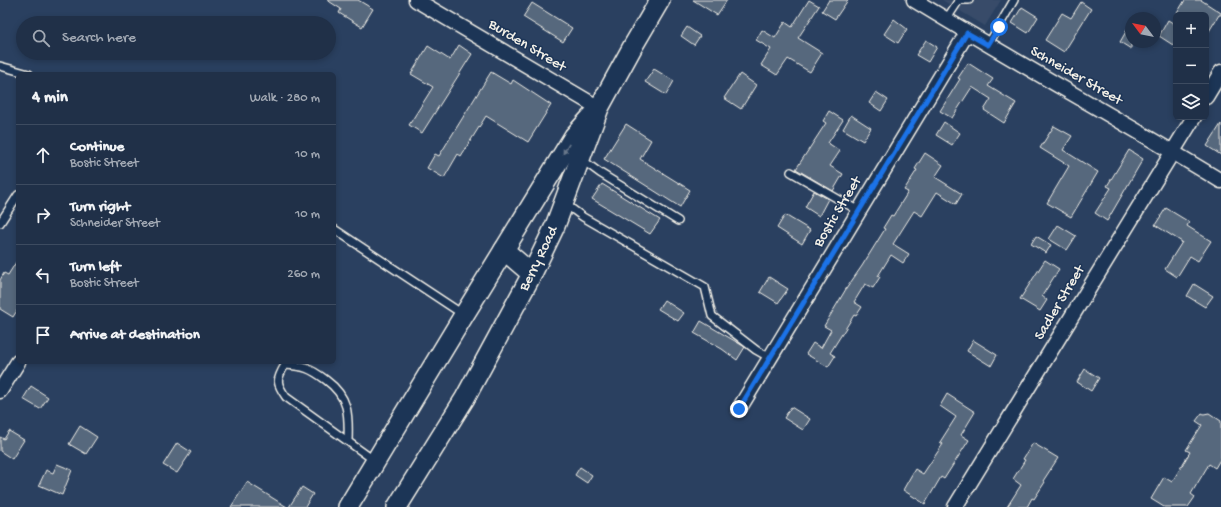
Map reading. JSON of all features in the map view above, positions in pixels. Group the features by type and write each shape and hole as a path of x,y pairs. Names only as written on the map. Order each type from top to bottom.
{"street":[{"name":"Burden Street","path":"416,0 599,108"},
{"name":"Berry Road","path":"397,507 465,398 532,274 555,226 599,108 660,0"},
{"name":"Schneider Street","path":"916,1 967,33 1221,181"},
{"name":"Bostic Street","path":"739,409 967,33"},
{"path":"1209,92 1221,72"},
{"path":"348,507 574,136 599,108"},
{"name":"Sadler Street","path":"955,507 1192,120"},
{"path":"504,250 532,274"},
{"path":"0,391 17,364"}],"lane":[{"path":"946,20 959,0 969,0"},
{"path":"988,45 1014,0"},
{"path":"0,66 22,72"},
{"path":"580,159 678,221"},
{"path":"791,172 859,211"},
{"path":"0,223 16,198"},
{"path":"564,203 583,217 705,287 712,316 756,350 770,358"},
{"path":"336,229 464,315"},
{"path":"348,441 349,424 346,405 337,388 313,370 299,366 285,365 279,376 278,387 286,397 375,462"}],"shaded area":[{"path":"942,0 1001,0 985,26"}],"building":[{"path":"327,0 358,0 373,9 362,27 339,13 341,9"},
{"path":"693,0 727,0 717,15"},
{"path":"809,0 819,6 798,38 822,53 810,72 788,59 777,75 761,65 771,49 756,40 762,30 775,38 785,22 792,27"},
{"path":"829,0 848,0 835,19 822,11"},
{"path":"1185,0 1201,0 1221,13 1221,15 1219,15 1209,31 1209,12 1178,12"},
{"path":"1081,2 1091,9 1064,52 1045,40 1062,13 1071,18"},
{"path":"532,3 572,28 563,42 523,17"},
{"path":"1022,7 1038,17 1028,33 1012,23"},
{"path":"894,19 907,29 898,43 884,34"},
{"path":"1168,20 1173,23 1173,45 1161,37 1161,32"},
{"path":"687,27 700,36 694,45 681,36"},
{"path":"1125,33 1125,45 1120,42"},
{"path":"926,40 937,47 928,62 916,55"},
{"path":"459,45 472,54 422,133 409,125 433,87 411,74 428,46 450,60"},
{"path":"968,63 993,79 988,86 1016,103 1004,123 984,110 991,99 972,87 952,118 940,111"},
{"path":"654,69 674,81 666,95 645,82"},
{"path":"491,72 511,84 513,80 551,105 528,142 486,116 461,156 458,154 444,178 427,168 435,154 439,156"},
{"path":"740,74 756,85 741,109 724,98"},
{"path":"876,92 888,100 881,111 869,103"},
{"path":"829,111 843,120 828,143 840,151 830,166 843,174 833,191 796,169 826,123 823,121"},
{"path":"851,115 871,128 863,141 843,129"},
{"path":"944,122 960,133 952,145 936,135"},
{"path":"626,124 651,140 640,159 690,190 680,207 604,159"},
{"path":"1221,124 1221,155 1207,146"},
{"path":"1054,126 1072,136 1063,150 1098,172 1071,217 1047,203 1069,166 1040,148"},
{"path":"1129,150 1143,159 1107,221 1095,213 1111,188 1107,186"},
{"path":"925,153 943,165 935,177 962,194 956,204 937,192 922,216 914,211 893,244 909,254 903,263 891,255 878,276 880,277 873,288 865,284 854,302 862,307 856,316 854,315 830,353 835,356 828,367 806,354 813,343 821,348 831,330 824,326 885,229 883,228 891,215 893,216 908,192 904,190 917,170 915,169"},
{"path":"602,184 660,220 650,234 592,199"},
{"path":"814,191 828,199 819,216 805,207"},
{"path":"1166,208 1189,222 1187,226 1211,241 1198,261 1190,256 1177,277 1165,269 1182,242 1155,225"},
{"path":"785,215 810,230 802,244 777,228"},
{"path":"1058,225 1076,236 1067,250 1049,239"},
{"path":"1036,236 1051,245 1046,253 1031,244"},
{"path":"1045,260 1059,269 1042,296 1047,300 1040,311 1020,299"},
{"path":"16,262 16,312 13,317 0,309 0,280 4,273 8,275"},
{"path":"769,277 788,289 778,303 760,292"},
{"path":"1194,284 1213,296 1205,307 1187,296"},
{"path":"664,300 684,313 678,321 658,309"},
{"path":"701,321 745,347 737,360 722,349 694,333"},
{"path":"973,340 997,355 991,366 967,351"},
{"path":"1085,369 1099,378 1091,391 1077,382"},
{"path":"31,386 48,397 40,409 23,399"},
{"path":"947,394 975,412 961,435 969,440 944,479 941,477 925,504 903,490 915,469 923,474 943,444 940,442 956,417 940,406"},
{"path":"791,407 810,419 803,430 784,418"},
{"path":"1202,413 1209,413 1221,421 1221,458 1215,468 1209,464 1191,494 1195,497 1188,507 1164,507 1151,499 1164,477 1172,482 1190,452 1186,450 1202,425 1196,421"},
{"path":"80,426 97,437 86,454 69,444"},
{"path":"9,431 24,440 12,459 0,451 0,437 4,439"},
{"path":"177,443 191,452 177,473 163,465"},
{"path":"1033,443 1058,458 1043,481 1045,482 1034,499 1032,498 1027,507 1007,507 1021,485 1013,479 1025,460 1023,459"},
{"path":"57,464 72,470 62,495 39,485 46,470 53,473"},
{"path":"580,467 592,475 587,483 575,475"},
{"path":"247,482 287,507 231,507"},
{"path":"302,487 313,494 305,507 289,507"}],"route":[{"path":"739,409 967,33 988,45 999,27"}]}
